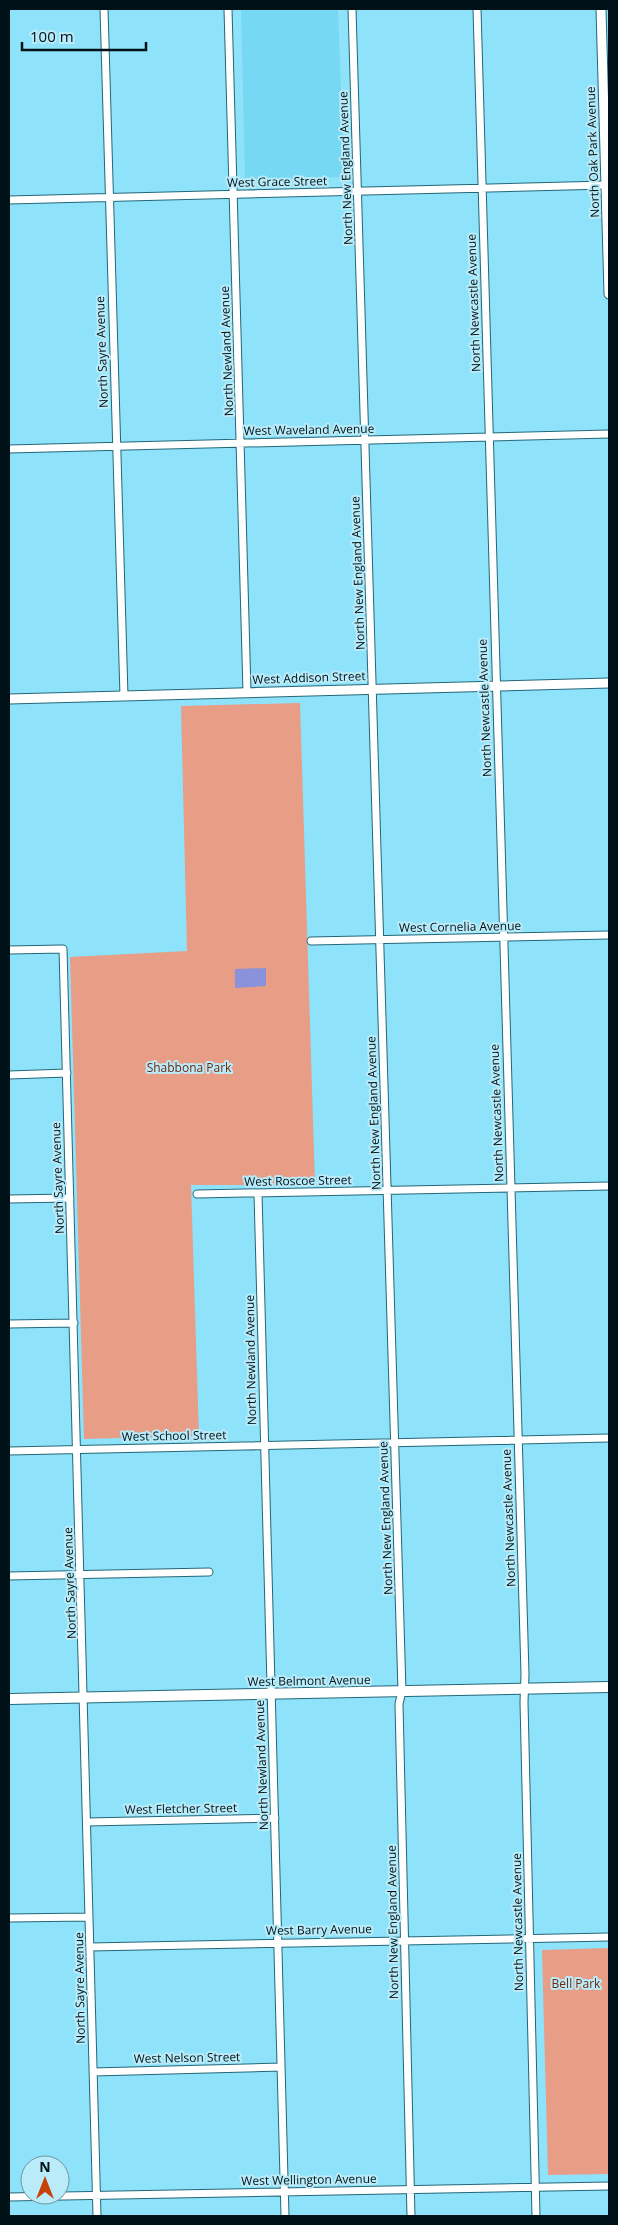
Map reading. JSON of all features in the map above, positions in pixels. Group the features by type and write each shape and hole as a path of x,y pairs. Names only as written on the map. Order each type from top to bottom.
{"main road":[{"name":"West Belmont Avenue","path":"9,1699 609,1687"}],"street":[{"name":"North Sayre Avenue","path":"104,9 124,696"},
{"name":"North Newland Avenue","path":"228,9 247,692"},
{"name":"North New England Avenue","path":"352,9 402,1692 399,1709 411,2216"},
{"name":"North Newcastle Avenue","path":"477,9 518,1440 536,2216"},
{"name":"North Oak Park Avenue","path":"604,14 609,294"},
{"name":"West Grace Street","path":"9,200 606,185"},
{"name":"West Waveland Avenue","path":"9,449 609,434"},
{"name":"West Addison Street","path":"9,699 609,683"},
{"name":"West Cornelia Avenue","path":"311,941 609,935"},
{"name":"North Sayre Avenue","path":"9,950 63,948 86,1760 96,2216"},
{"path":"9,1075 66,1073"},
{"name":"West Roscoe Street","path":"197,1194 609,1186"},
{"name":"North Newland Avenue","path":"258,1193 285,2216"},
{"path":"9,1199 70,1198"},
{"path":"9,1324 74,1323"},
{"name":"West School Street","path":"9,1451 609,1438"},
{"path":"9,1576 209,1572"},
{"name":"West Fletcher Street","path":"87,1822 275,1818"},
{"path":"9,1918 89,1917"},
{"name":"West Barry Avenue","path":"90,1947 609,1937"},
{"name":"West Nelson Street","path":"93,2072 281,2067"},
{"name":"West Wellington Avenue","path":"9,2197 609,2186"}],"shaded area":[{"path":"241,9 338,9 344,177 245,180"},
{"path":"266,968 266,986 235,988 235,969"}],"green space":[{"name":"Shabbona Park","path":"300,703 315,1185 191,1185 199,1436 84,1439 70,957 187,951 181,706"},
{"name":"Bell Park","path":"609,1948 609,2174 548,2175 542,1950"}]}
